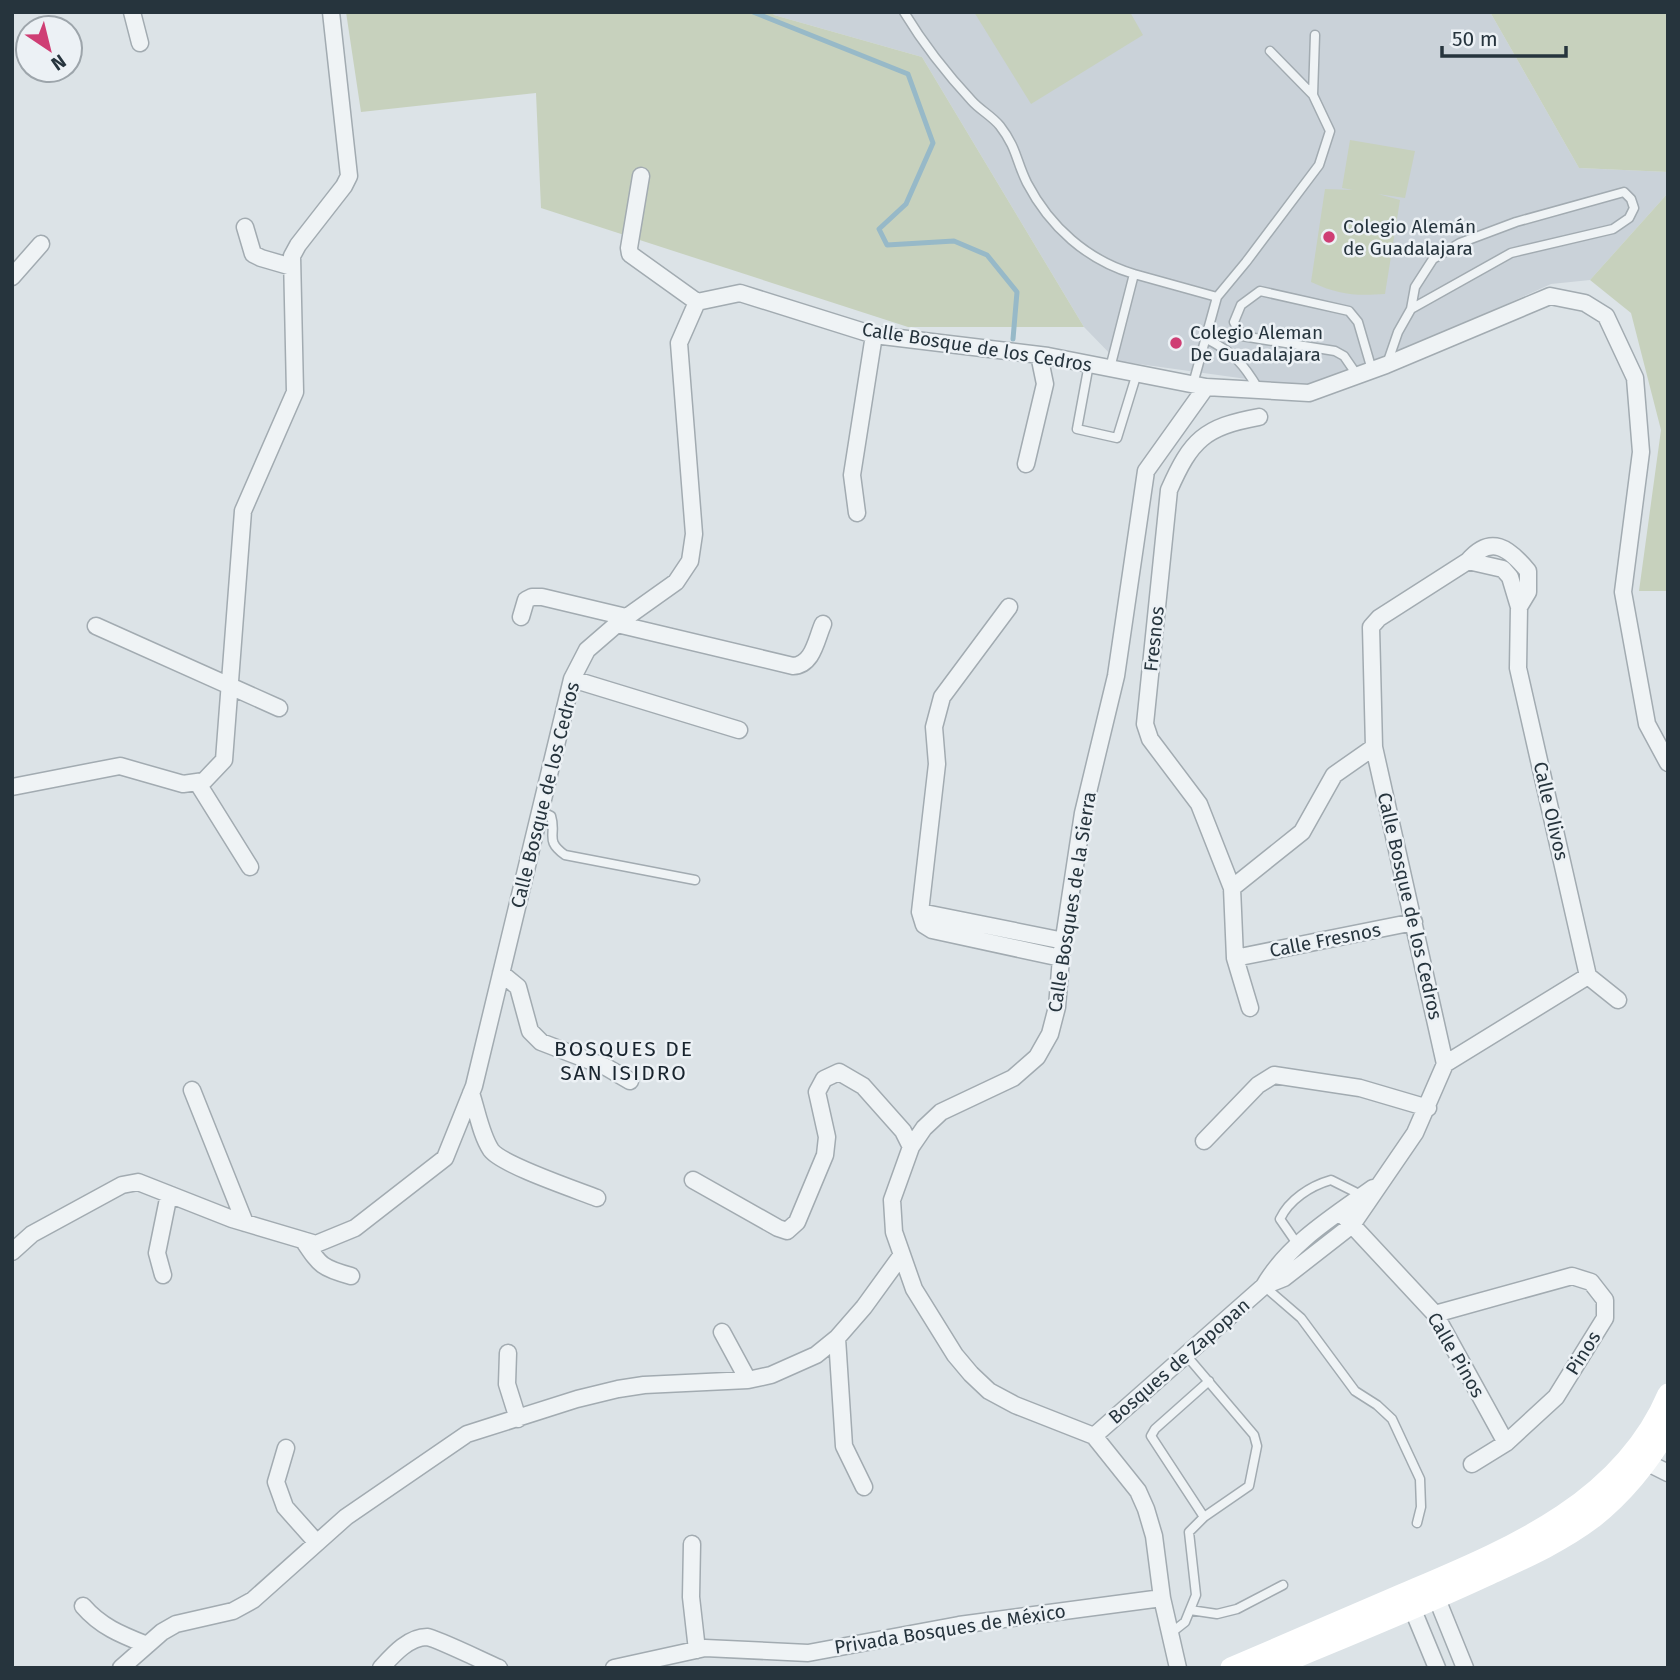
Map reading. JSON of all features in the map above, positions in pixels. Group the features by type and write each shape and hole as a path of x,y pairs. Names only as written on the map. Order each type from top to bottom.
{"main road":[{"path":"1638,1459 1668,1394"},
{"path":"1231,1668 1434,1591 1563,1516 1638,1459 1668,1429"},
{"path":"1270,1668 1409,1601"}],"street":[{"path":"132,12 140,43"},
{"path":"12,787 120,766 183,784 205,781 223,760 243,511 295,392 292,256 349,176 331,12"},
{"path":"641,176 630,254 697,302"},
{"path":"245,227 253,254 292,267"},
{"path":"12,277 41,244"},
{"name":"Calle Bosque de los Cedros","path":"12,1252 32,1234 121,1185 138,1182 245,1223 316,1244 355,1228 445,1158 471,1093 572,679 587,650 622,620 676,582 690,561 694,534 679,343 697,302 740,293 874,335 1039,355 1200,385 1309,393 1372,370 1550,296 1585,303 1606,316 1635,378 1641,452 1623,592 1647,724 1668,764"},
{"path":"857,513 852,475 874,335"},
{"path":"1026,464 1045,384 1039,355"},
{"name":"Calle Bosques de la Sierra","path":"1178,1668 1162,1598 1154,1536 1146,1509 1124,1472 1094,1436 1015,1405 989,1391 971,1374 928,1314 914,1289 894,1232 892,1200 911,1147 924,1128 941,1112 1013,1078 1037,1057 1050,1034 1057,1007 1061,958 1083,813 1116,676 1146,471 1200,385"},
{"name":"Fresnos","path":"1250,1008 1235,958 1232,888 1199,804 1150,739 1146,724 1170,490 1182,461 1201,437 1229,423 1259,417"},
{"name":"Calle Bosque de los Cedros","path":"1445,1064 1374,747 1371,627 1379,618 1468,561 1503,569 1510,577 1519,607"},
{"path":"521,617 526,600 542,597 793,666 802,666 809,659 823,624"},
{"path":"1009,607 942,697 934,727 937,764 920,912 923,925 932,930 1061,958"},
{"name":"Calle Olivos","path":"1519,607 1518,668 1588,976"},
{"path":"96,626 279,708"},
{"path":"572,679 739,730"},
{"path":"1232,888 1302,832 1334,775 1374,747"},
{"path":"197,782 250,867"},
{"path":"920,912 1064,941"},
{"name":"Calle Fresnos","path":"1235,958 1414,922"},
{"path":"501,973 518,987 530,1031 541,1042 606,1067 630,1081"},
{"path":"1445,1064 1588,976 1618,1000"},
{"name":"Bosques de Zapopan","path":"1094,1436 1264,1286 1275,1267 1298,1245 1340,1212 1365,1199 1384,1180 1428,1108 1445,1064"},
{"path":"692,1180 787,1231 797,1222 825,1155 827,1137 817,1093 824,1079 839,1072 863,1086 903,1131 911,1147"},
{"path":"1204,1141 1258,1085 1275,1075 1360,1088 1428,1108"},
{"path":"192,1090 245,1223"},
{"path":"471,1093 493,1153 597,1198"},
{"path":"163,1275 157,1253 169,1194"},
{"name":"Bosques de Zapopan","path":"1264,1286 1283,1278 1352,1225 1365,1199"},
{"name":"Calle Pinos","path":"1340,1212 1434,1314 1506,1443"},
{"path":"303,1240 320,1265 327,1270 351,1276"},
{"path":"121,1668 162,1632 176,1624 233,1611 253,1600 346,1517 467,1434 577,1399 618,1389 748,1380 794,1367 816,1356 837,1338 864,1307 901,1256"},
{"name":"Pinos","path":"1434,1314 1572,1276 1591,1282 1605,1300 1605,1318 1556,1396 1506,1443 1472,1464"},
{"path":"722,1332 748,1380"},
{"path":"837,1338 844,1446 864,1487"},
{"path":"508,1353 507,1384 518,1419"},
{"path":"286,1448 276,1482 285,1507 317,1543"},
{"path":"1638,1459 1668,1473"},
{"path":"692,1544 691,1597 697,1650"},
{"path":"1434,1591 1465,1668"},
{"name":"Privada Bosques de México","path":"614,1668 705,1648 808,1653 959,1625 1162,1598"},
{"path":"1409,1601 1437,1668"},
{"path":"83,1606 96,1621 147,1645"},
{"path":"381,1668 410,1642 427,1637 499,1668"}],"lane":[{"path":"904,12 948,75 997,123 1012,143 1026,183 1070,239 1094,258 1134,274 1217,297"},
{"path":"1313,95 1315,35"},
{"path":"1200,385 1217,297 1319,165 1330,131 1313,95 1270,51"},
{"path":"1372,370 1411,309 1415,287 1433,259 1460,243 1516,222 1624,192 1632,199 1634,208 1629,218 1613,229 1511,253 1411,309"},
{"path":"1110,368 1134,274"},
{"path":"1260,290 1349,312 1357,321 1372,370 1335,351 1242,337 1234,322 1241,305 1260,290"},
{"path":"1207,339 1229,351 1244,365 1259,390"},
{"path":"1089,364 1077,429 1117,438 1137,373"},
{"path":"540,811 551,816 551,839 555,848 565,855 695,880"},
{"path":"1298,1245 1280,1219 1286,1205 1320,1183 1331,1181 1365,1199"},
{"path":"1264,1286 1301,1318 1356,1391 1392,1419 1420,1479 1421,1507 1417,1523"},
{"path":"1169,1634 1185,1622 1196,1595 1189,1532 1204,1517 1249,1486 1257,1446 1254,1435 1186,1355"},
{"path":"1204,1517 1151,1436 1155,1429 1209,1381"},
{"path":"1190,1610 1217,1614 1237,1609 1283,1585"}],"shaded area":[{"name":"Colegio Alemán de Guadalajara","path":"772,12 1490,12 1579,168 1668,172 1668,193 1590,280 1551,284 1388,358 1311,388 1117,361 1084,327 922,57 774,15"}],"green space":[{"path":"346,12 772,12 774,15 922,57 1084,327 908,327 541,208 536,93 361,112"},
{"path":"974,12 1130,12 1143,35 1031,104"},
{"path":"1490,12 1668,12 1668,172 1579,168"},
{"path":"1350,140 1415,151 1405,198 1378,194 1400,200 1385,294 1347,294 1311,282 1325,189 1353,190 1342,188"},
{"path":"1668,193 1668,591 1639,591 1661,430 1631,313 1590,280"}],"waterway":[{"path":"753,12 908,74 933,143 906,204 879,229 887,245 954,241 987,255 1017,292 1013,339"}],"place":[{"name":"Colegio Alemán de Guadalajara","path":"1329,237"},
{"name":"Colegio Aleman De Guadalajara","path":"1176,343"}],"district":[{"name":"BOSQUES DE SAN ISIDRO","path":"624,1061"}]}
